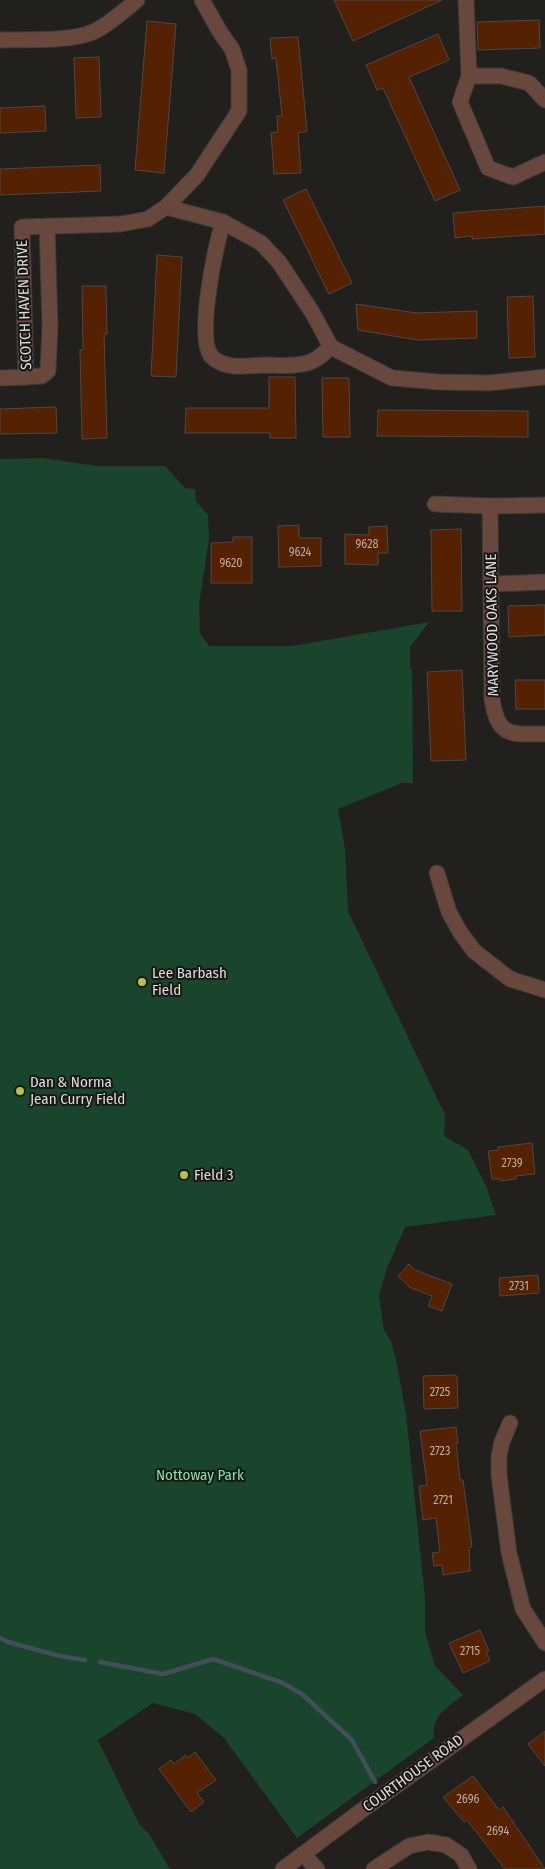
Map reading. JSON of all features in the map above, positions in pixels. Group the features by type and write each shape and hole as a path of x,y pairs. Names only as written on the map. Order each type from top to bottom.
{"street":[{"path":"0,40 70,37 93,32 137,0"},
{"name":"SCOTCH HAVEN DRIVE","path":"26,377 22,227 120,224 148,219 166,207 197,175 239,111 239,70 232,49 202,0"},
{"path":"466,0 469,76 460,102 488,168 514,178 545,162"},
{"path":"469,76 501,76 529,83 545,100"},
{"path":"166,207 223,222 261,243 279,262 312,312 331,347 392,378 440,382 489,383 545,377"},
{"path":"223,222 215,248 206,324 206,342 211,356 220,362 234,366 301,364 315,360 331,347"},
{"name":"SCOTCH HAVEN DRIVE","path":"0,378 42,376 48,371 50,326 47,226"},
{"path":"435,504 545,505"},
{"name":"MARYWOOD OAKS LANE","path":"490,506 492,699 496,718 498,723 516,734 545,734"},
{"path":"492,584 545,582"},
{"path":"437,872 449,912 460,932 474,951 510,979 545,990"},
{"path":"510,1423 502,1442 499,1456 500,1483 509,1554 523,1609 545,1643"},
{"name":"COURTHOUSE ROAD","path":"283,1869 545,1679"},
{"path":"374,1869 409,1846 428,1842 446,1845 461,1855 469,1869"},
{"path":"303,1854 317,1869"}],"green space":[{"name":"Nottoway Park","path":"43,458 96,466 165,466 185,488 195,489 196,501 208,515 209,539 199,604 200,633 209,646 293,646 429,622 410,647 410,669 412,669 413,783 402,783 338,809 345,849 348,911 445,1115 444,1136 468,1150 486,1186 496,1215 405,1227 387,1268 379,1296 384,1331 391,1341 406,1414 425,1599 425,1632 435,1666 463,1695 441,1713 435,1723 434,1738 297,1838 224,1738 195,1714 153,1703 98,1740 139,1824 149,1834 170,1869 0,1869 0,459"}],"building":[{"path":"334,0 442,0 353,41"},
{"path":"539,20 540,48 478,50 477,22"},
{"path":"147,21 176,24 164,173 135,170"},
{"path":"438,34 449,60 409,77 460,190 435,201 383,88 377,90 366,65"},
{"path":"298,37 307,131 298,133 301,173 274,174 271,133 278,132 277,116 282,116 276,58 272,59 270,38"},
{"path":"99,57 101,117 76,118 74,58"},
{"path":"45,106 46,131 0,133 0,108"},
{"path":"100,165 101,191 0,195 0,169"},
{"path":"306,189 352,283 329,294 283,200"},
{"path":"545,206 545,234 472,239 472,236 455,238 453,213"},
{"path":"157,255 182,257 176,377 151,376"},
{"path":"82,286 106,286 107,334 104,334 107,438 82,439 80,350 83,350"},
{"path":"533,296 535,357 509,358 507,297"},
{"path":"356,304 417,313 477,311 477,338 417,340 358,330"},
{"path":"269,377 295,377 296,438 270,438 270,433 185,433 186,408 269,408"},
{"path":"322,378 349,378 350,437 323,437"},
{"path":"56,407 57,433 0,434 0,409"},
{"path":"378,410 528,411 528,437 377,436"},
{"path":"299,525 299,538 321,538 321,566 279,567 278,526"},
{"path":"387,526 388,553 378,553 378,565 345,564 345,534 369,535 369,527"},
{"path":"461,529 462,611 432,611 431,530"},
{"path":"233,537 252,537 252,583 211,583 211,543 233,542"},
{"path":"545,605 545,635 509,637 508,606"},
{"path":"462,670 466,760 431,761 427,672"},
{"path":"515,680 545,680 545,709 516,709"},
{"path":"532,1143 535,1174 516,1176 516,1179 501,1181 501,1179 492,1179 488,1151 498,1150 498,1147"},
{"path":"409,1264 415,1270 452,1284 442,1311 428,1306 432,1296 409,1287 398,1276"},
{"path":"538,1275 539,1293 500,1296 499,1278"},
{"path":"423,1376 457,1376 458,1408 424,1409"},
{"path":"456,1427 460,1480 463,1480 472,1547 469,1548 470,1571 443,1575 442,1565 434,1566 432,1553 440,1552 436,1518 423,1520 419,1486 427,1485 420,1431"},
{"path":"480,1630 489,1651 486,1652 490,1661 463,1673 449,1643"},
{"path":"545,1731 545,1766 528,1744"},
{"path":"195,1752 216,1780 197,1793 204,1802 191,1812 159,1769 171,1760 174,1764 186,1755 188,1758"},
{"path":"473,1776 499,1810 503,1807 545,1869 505,1869 467,1820 464,1822 443,1797"}],"waterway":[{"path":"0,1638 8,1642 60,1656 85,1660"},
{"path":"100,1662 163,1674 213,1659 283,1683 303,1695 352,1740 375,1782"}],"place":[{"name":"Lee Barbash Field","path":"142,982"},
{"name":"Dan & Norma Jean Curry Field","path":"20,1091"},
{"name":"Field 3","path":"184,1175"}]}
